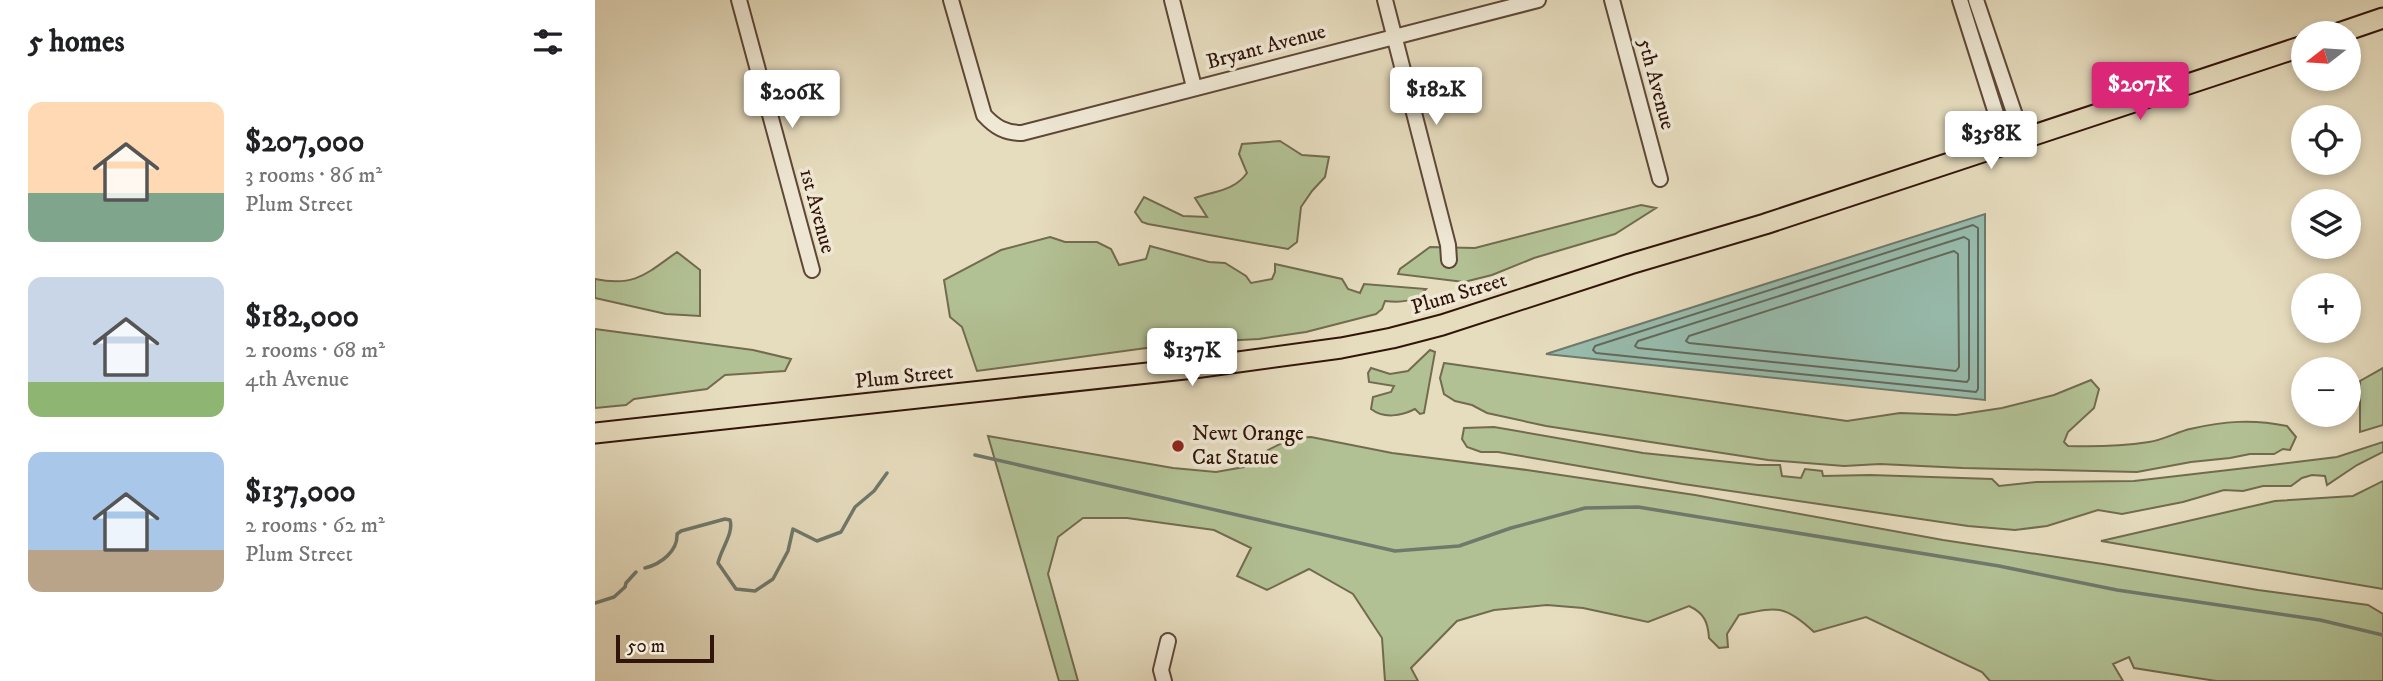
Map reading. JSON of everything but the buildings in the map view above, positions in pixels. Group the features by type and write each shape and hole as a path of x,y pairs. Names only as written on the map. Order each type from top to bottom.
{"main road":[{"path":"2361,26 2383,18"},
{"name":"Plum Street","path":"595,433 970,394 1341,348 1442,325 1630,264 1765,224 2291,50"}],"street":[{"name":"1st Avenue","path":"739,0 812,270"},
{"name":"Bryant Avenue","path":"951,0 980,107 992,124 1006,131 1022,133 1538,0"},
{"path":"1172,0 1194,88"},
{"path":"1385,0 1448,244 1449,260"},
{"name":"5th Avenue","path":"1612,0 1660,178"},
{"path":"1960,0 2014,142"},
{"path":"1976,0 2014,142"},
{"path":"1164,681 1161,670 1168,642"}],"shaded area":[{"path":"1280,141 1302,155 1329,157 1325,177 1301,207 1297,242 1288,249 1148,224 1142,222 1135,212 1144,197 1183,216 1207,217 1195,198 1224,190 1242,179 1247,173 1239,154 1242,144"},
{"path":"1641,205 1656,208 1615,234 1534,258 1492,275 1464,282 1398,274 1400,269 1430,247 1475,248"},
{"path":"1050,237 1065,242 1097,242 1111,249 1119,265 1146,259 1150,246 1209,262 1225,263 1246,276 1251,283 1272,279 1275,264 1342,279 1348,289 1360,293 1364,284 1426,289 1407,301 1385,301 1376,314 1306,332 1259,339 1183,343 977,371 962,327 950,317 944,280 1001,250"},
{"path":"677,252 700,270 700,316 666,314 595,298 595,279 630,280 648,272"},
{"path":"595,329 753,350 791,359 785,371 725,375 707,389 634,399 626,405 595,408"},
{"path":"1430,350 1435,352 1424,413 1420,414 1415,409 1398,415 1387,415 1371,409 1373,397 1391,392 1394,386 1369,382 1368,373 1371,368 1390,374 1408,371"},
{"path":"1444,363 1847,421 1900,413 1956,415 2002,408 2054,395 2091,380 2099,389 2094,408 2068,432 2064,442 2068,446 2149,442 2190,429 2239,422 2287,426 2296,437 2290,450 2283,449 2274,454 2250,454 2137,472 1880,464 1844,466 1768,460 1546,426 1487,413 1444,394 1440,378"},
{"path":"2383,368 2383,425 2360,432 2361,427 2361,380"},
{"path":"1494,427 1643,453 1780,465 1782,476 1801,478 1805,469 1822,471 1823,476 1992,479 1999,486 2036,482 2134,481 2337,457 2383,442 2383,452 2327,485 2325,476 2312,475 2291,486 2263,486 2243,491 2224,490 2183,502 2122,514 2098,510 2047,526 2015,530 1968,526 1683,484 1498,452 1481,452 1467,447 1462,439 1464,428"},
{"path":"988,436 1173,468 1216,472 1244,467 1268,450 1292,438 1311,437 1392,453 1695,495 1943,540 2368,605 2383,614 2383,681 2216,681 2134,668 2129,657 2113,664 2123,681 1990,681 1982,672 1866,617 1814,632 1795,616 1779,610 1739,615 1727,634 1728,647 1719,648 1709,638 1708,627 1702,615 1689,606 1648,622 1583,608 1547,605 1494,610 1457,621 1411,668 1418,681 1385,681 1382,638 1353,594 1309,569 1267,590 1237,576 1251,548 1214,530 1127,518 1083,518 1058,537 1048,574 1078,681 1059,681"},
{"path":"2383,481 2383,589 2101,541 2275,501 2353,496"}],"water":[{"path":"1985,214 1985,400 1546,354"}],"waterway":[{"path":"975,455 1395,551 1459,546 1511,528 1585,508 1638,507 1999,566 2117,590 2320,620 2383,635"},
{"path":"645,568 657,563 672,551 677,534 681,531 730,520 729,536 718,563 736,589 755,591 773,579 788,551 793,529 817,541 841,532 855,507 874,491 887,473"},
{"path":"595,603 614,597 636,572"}],"place":[{"name":"Newt Orange Cat Statue","path":"1178,446"}]}
